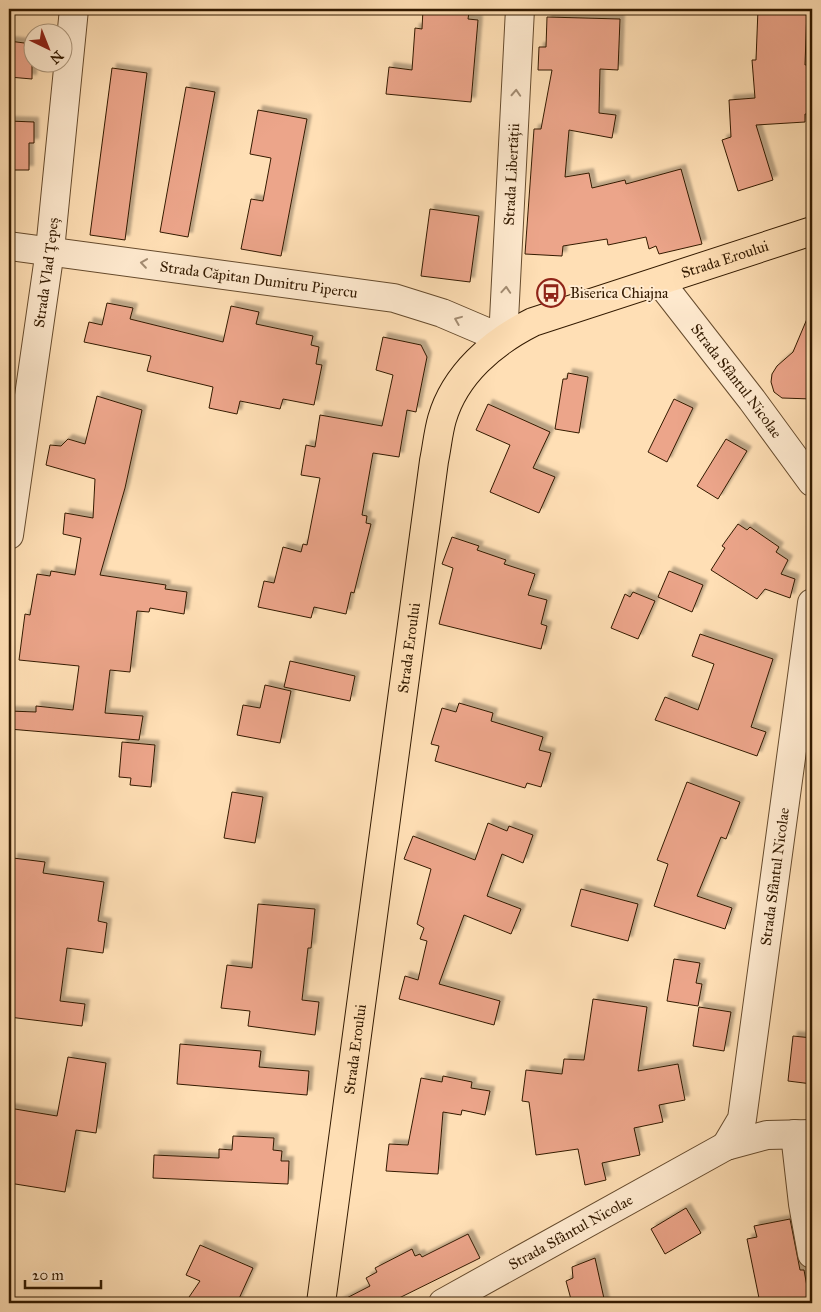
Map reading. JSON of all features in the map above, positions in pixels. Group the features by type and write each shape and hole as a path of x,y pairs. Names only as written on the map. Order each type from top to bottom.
{"main road":[{"name":"Strada Eroului","path":"321,1303 434,461 442,418 454,391 484,354 503,339 533,322 812,231"}],"street":[{"name":"Strada Vlad Țepeș","path":"9,535 50,250 74,9"},
{"name":"Strada Libertății","path":"503,339 520,9"},
{"name":"Strada Căpitan Dumitru Pipercu","path":"9,246 50,250 394,298 442,313 503,339"},
{"name":"Strada Sfântul Nicolae","path":"660,282 752,400 812,482"},
{"name":"Strada Sfântul Nicolae","path":"726,1146 742,1119 812,603"},
{"name":"Strada Sfântul Nicolae","path":"443,1303 726,1146 767,1135 804,1134"},
{"path":"804,1134 803,1204 812,1254"}],"building":[{"path":"423,9 469,12 468,19 478,20 471,102 386,94 389,67 412,70 415,28 422,29"},
{"path":"758,9 807,9 805,65 812,64 812,91 809,91 811,114 805,114 805,122 756,125 773,180 738,191 722,140 731,137 729,100 755,98 752,60 756,60"},
{"path":"547,17 620,19 618,70 600,69 599,113 616,115 612,138 569,130 565,177 589,173 592,188 625,180 626,184 681,169 702,244 659,254 656,246 649,249 646,237 608,245 607,239 563,246 562,256 525,254 534,129 541,129 552,70 538,70 539,47 546,47"},
{"path":"9,41 22,43 22,72 32,72 32,79 9,77"},
{"path":"112,68 147,73 125,240 90,235"},
{"path":"186,87 215,92 188,237 160,232"},
{"path":"258,110 307,119 281,256 241,249 251,199 263,201 271,158 250,154"},
{"path":"9,121 34,122 34,143 29,143 29,170 9,170"},
{"path":"430,209 479,216 470,282 421,276"},
{"path":"107,303 133,308 130,319 223,342 231,306 259,312 256,324 313,336 311,345 319,347 316,364 322,365 314,405 283,399 280,409 240,401 237,414 209,408 213,387 147,371 151,356 84,342 89,322 102,325"},
{"path":"812,307 812,399 782,398 774,392 771,382 772,374 777,366 793,352"},
{"path":"383,337 421,345 427,357 416,412 407,410 399,457 373,453 362,515 367,516 366,523 371,524 354,593 351,592 346,614 314,607 311,618 258,607 264,581 274,583 283,547 301,552 303,544 307,545 320,478 301,475 306,445 315,447 320,415 382,426 393,375 376,370"},
{"path":"568,373 588,377 579,433 555,429 563,379 567,379"},
{"path":"97,396 142,410 125,488 100,575 166,585 165,589 187,592 184,614 150,608 149,612 137,611 130,672 110,670 105,713 143,716 139,740 9,729 9,711 36,712 36,706 73,710 79,666 19,660 25,614 30,615 37,574 50,576 51,571 75,575 81,538 63,534 65,513 93,518 95,479 46,465 50,445 61,446 68,439 85,444"},
{"path":"674,399 693,408 667,462 648,452"},
{"path":"488,404 550,432 533,468 555,477 539,513 490,492 510,445 476,430"},
{"path":"726,439 747,451 718,499 697,486"},
{"path":"738,524 747,530 750,527 779,547 776,552 788,560 781,574 795,579 790,598 765,589 757,599 711,570 725,548 722,546"},
{"path":"452,537 479,546 477,550 506,560 504,564 535,574 528,595 547,600 541,624 547,626 541,649 439,624 453,568 442,564"},
{"path":"669,571 703,585 692,612 658,597"},
{"path":"633,592 655,601 638,639 611,628 625,594 630,597"},
{"path":"700,634 773,659 751,727 766,732 757,756 655,720 665,697 698,710 714,664 692,656"},
{"path":"290,661 355,676 350,701 284,687"},
{"path":"265,685 291,691 280,743 237,735 243,705 260,708"},
{"path":"459,703 493,713 491,721 543,737 539,750 551,753 541,787 527,783 525,788 435,761 439,746 431,744 442,708 456,712"},
{"path":"122,742 155,745 151,787 130,785 131,778 119,777"},
{"path":"687,782 740,802 726,839 721,837 697,896 732,908 725,929 654,906 668,864 657,860"},
{"path":"232,792 263,797 255,843 224,838"},
{"path":"488,823 507,831 509,826 533,835 523,863 502,854 487,896 521,909 511,934 464,915 439,984 500,1001 494,1025 399,999 405,976 418,980 427,941 420,939 424,928 417,924 431,869 404,859 413,836 475,860"},
{"path":"13,858 45,862 43,873 104,882 98,921 107,923 103,953 67,948 60,1001 85,1004 82,1026 9,1017 9,869 12,870"},
{"path":"581,889 638,904 628,941 571,926"},
{"path":"258,904 315,909 311,948 308,948 302,1000 319,1002 315,1035 248,1026 250,1011 221,1008 227,965 252,968"},
{"path":"674,959 700,963 696,983 702,984 698,1006 667,1001"},
{"path":"593,999 647,1007 638,1071 678,1064 685,1100 659,1105 663,1122 634,1128 640,1155 602,1163 606,1180 585,1185 578,1149 536,1155 529,1102 522,1101 526,1070 562,1074 564,1059 584,1060"},
{"path":"699,1007 731,1012 724,1051 693,1046"},
{"path":"793,1036 812,1038 812,1084 788,1081"},
{"path":"180,1044 261,1051 259,1067 309,1071 307,1095 177,1084"},
{"path":"68,1057 106,1063 96,1133 76,1130 65,1192 9,1183 9,1108 57,1116"},
{"path":"443,1076 472,1082 471,1088 490,1091 485,1115 462,1110 461,1115 443,1112 438,1174 386,1171 389,1144 408,1145 421,1078 442,1082"},
{"path":"233,1136 274,1138 273,1150 282,1151 281,1161 289,1161 288,1184 153,1178 154,1155 219,1158 219,1149 232,1150"},
{"path":"686,1208 701,1233 665,1254 651,1229"},
{"path":"790,1219 800,1270 804,1270 810,1303 760,1303 747,1239 757,1237 754,1226"},
{"path":"468,1234 480,1258 389,1303 337,1303 370,1286 366,1278 377,1272 375,1268 412,1249 415,1256 420,1254 422,1257"},
{"path":"200,1245 253,1268 237,1303 185,1303 200,1281 186,1275"},
{"path":"595,1258 605,1303 572,1303 566,1281 573,1278 572,1267"}],"place":[{"name":"Biserica Chiajna","path":"551,293"}]}
